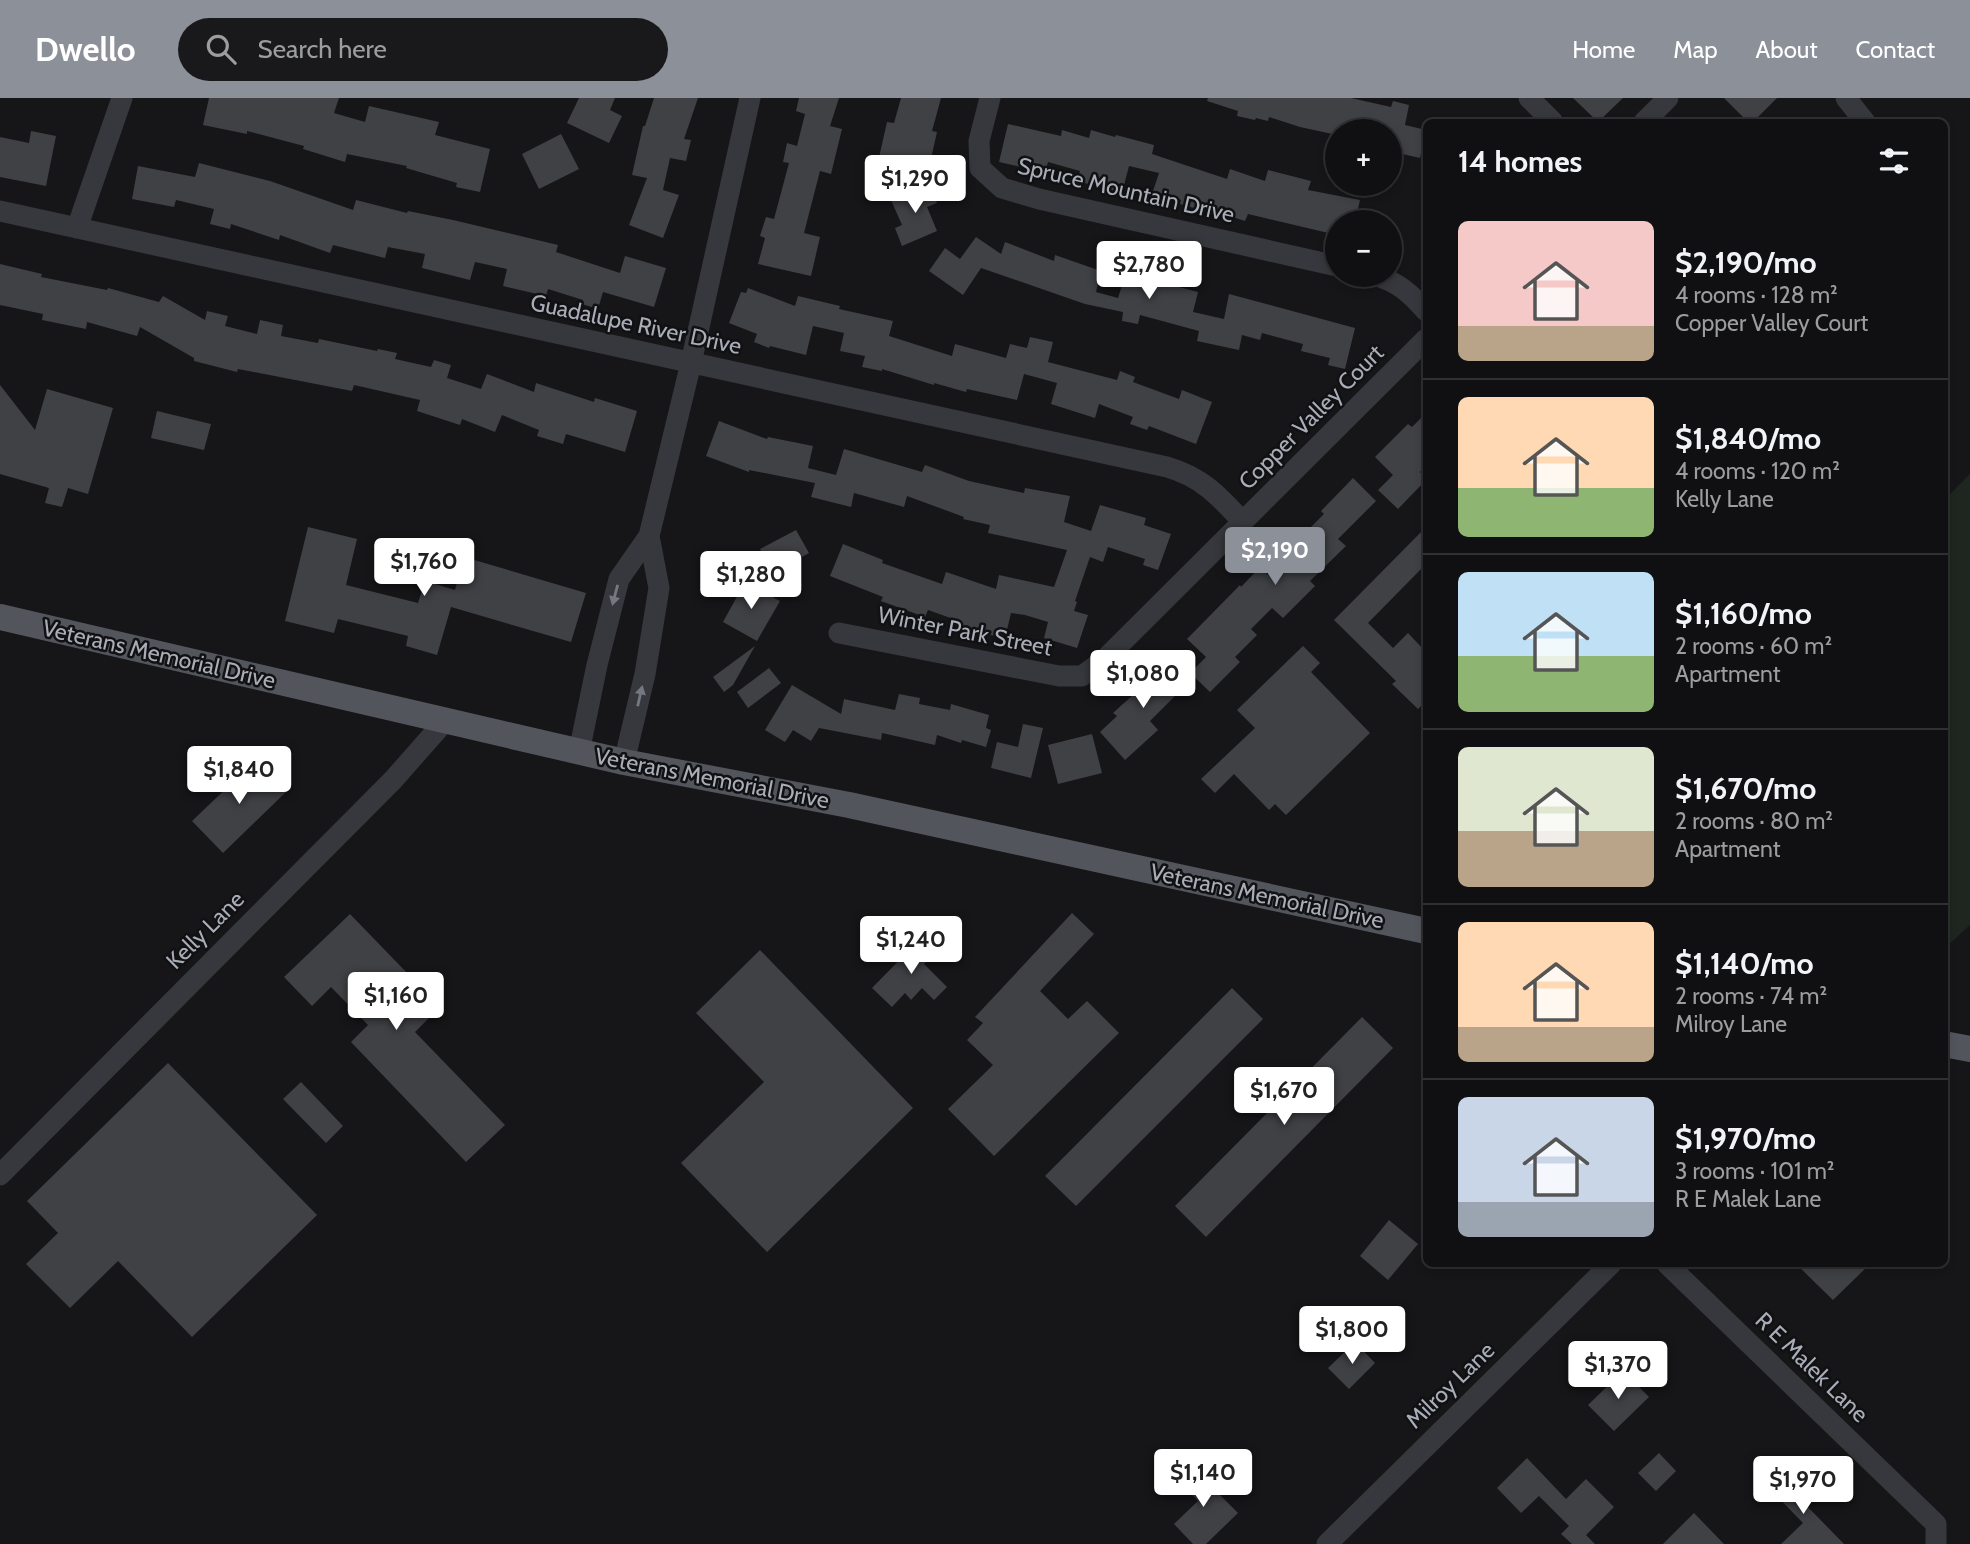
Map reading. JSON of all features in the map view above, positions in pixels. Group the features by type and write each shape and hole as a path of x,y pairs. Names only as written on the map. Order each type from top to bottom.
{"main road":[{"name":"Veterans Memorial Drive","path":"0,617 624,762 849,805 1423,930"},
{"path":"1948,1045 1970,1049"}],"street":[{"path":"77,228 122,98"},
{"path":"579,752 597,665 620,579 649,536 750,98"},
{"name":"Spruce Mountain Drive","path":"990,98 979,141 980,168 1002,188 1039,199 1325,263"},
{"path":"1529,98 1550,119"},
{"path":"1647,119 1668,98"},
{"path":"1846,98 1863,119"},
{"name":"Guadalupe River Drive","path":"0,211 1185,472 1211,488 1243,522"},
{"path":"1402,287 1423,308"},
{"name":"Copper Valley Court","path":"1082,676 1104,660 1423,342"},
{"path":"624,762 645,674 659,588 649,536"},
{"name":"Winter Park Street","path":"839,633 1059,676 1082,676"},
{"name":"Kelly Lane","path":"0,1175 393,779 445,721"},
{"name":"Milroy Lane","path":"1327,1544 1608,1267"},
{"name":"R E Malek Lane","path":"1670,1267 1936,1524 1936,1544"}],"shaded area":[{"path":"1970,474 1970,925 1948,945 1948,496"}],"building":[{"path":"209,98 339,98 334,113 365,122 369,106 439,122 435,135 490,149 480,192 456,187 457,183 406,168 407,166 347,154 345,162 303,149 304,146 247,131 247,134 203,125"},
{"path":"579,98 615,98 610,110 622,116 609,143 567,123"},
{"path":"654,98 698,98 684,139 691,140 686,161 670,158 663,190 679,195 663,238 629,225 647,178 632,175 643,126"},
{"path":"799,98 839,98 830,126 842,129 831,174 820,171 804,233 820,237 811,276 758,264 765,238 760,236 766,217 774,219 789,163 783,162 787,143 797,146 805,114 796,111"},
{"path":"901,98 941,98 932,131 937,132 928,172 878,162 887,122 894,123"},
{"path":"1208,98 1351,98 1391,107 1393,101 1409,105 1405,125 1423,129 1423,145 1420,158 1402,154 1402,119 1325,119 1325,132 1269,117 1268,121 1237,116 1238,111 1207,101"},
{"path":"1573,98 1623,98 1601,119 1595,119"},
{"path":"1724,98 1777,98 1756,119 1745,119"},
{"path":"1008,124 1061,136 1062,130 1089,138 1091,130 1154,145 1152,154 1227,179 1230,169 1265,181 1268,170 1311,181 1308,190 1325,193 1325,196 1360,200 1358,210 1325,210 1325,232 1248,214 1245,221 1195,205 1194,208 1180,204 1181,200 1153,191 1159,173 1129,166 1122,193 1077,181 1080,171 1048,162 1046,169 1022,163 1021,167 999,162"},
{"path":"31,131 56,136 46,186 0,177 0,137 29,143"},
{"path":"561,134 579,169 539,189 522,154"},
{"path":"199,163 270,181 353,210 356,200 558,245 556,252 620,273 625,256 666,268 654,307 603,292 598,309 582,304 583,300 548,289 546,296 503,286 507,269 475,262 470,280 422,268 425,254 388,247 385,258 333,245 330,253 280,235 279,240 231,224 230,229 210,224 214,209 176,200 174,207 132,199 138,166 195,177"},
{"path":"929,184 937,203 927,207 937,231 902,246 895,228 902,225 891,200"},
{"path":"976,237 1001,254 1005,242 1054,261 1055,255 1101,271 1096,292 1118,298 1123,282 1153,287 1156,278 1198,292 1193,312 1224,319 1229,294 1355,328 1345,369 1328,365 1330,358 1301,351 1303,344 1262,333 1260,340 1242,335 1239,350 1197,341 1199,331 1140,315 1138,324 1122,321 1123,312 1085,304 981,268 963,295 929,271 945,248 960,259"},
{"path":"0,264 42,274 41,277 107,290 108,288 159,302 163,296 205,320 207,311 228,316 225,326 257,334 260,320 283,325 281,336 318,343 319,339 377,351 378,349 397,353 395,359 431,367 434,360 451,365 447,378 481,389 487,374 534,392 536,383 594,402 595,398 637,411 625,452 566,434 563,444 537,436 539,430 502,415 495,432 462,419 460,425 417,411 420,400 354,385 352,391 238,369 237,372 194,361 194,358 140,327 137,336 87,322 86,329 42,320 43,314 0,305"},
{"path":"748,288 795,306 798,296 840,306 839,309 893,321 889,336 952,356 955,344 1006,358 1010,344 1027,348 1030,337 1053,342 1048,362 1117,380 1120,371 1135,377 1133,382 1179,399 1182,390 1212,402 1196,444 1149,426 1147,430 1130,424 1133,417 1099,404 1095,418 1051,404 1057,383 1024,374 1017,400 967,389 966,392 882,369 862,367 865,356 840,351 844,333 813,326 806,355 770,346 769,348 754,342 757,334 729,323 741,292 746,293"},
{"path":"0,385 35,430 47,389 113,408 88,494 68,488 62,507 45,503 49,488 0,474"},
{"path":"157,411 211,424 204,450 151,438"},
{"path":"1423,416 1423,468 1420,472 1423,483 1398,509 1378,490 1393,475 1375,457 1408,424 1412,427"},
{"path":"719,421 767,439 768,437 813,446 808,468 836,475 844,449 922,472 925,465 969,481 1024,493 1025,488 1070,496 1064,522 1091,531 1100,505 1146,518 1144,525 1171,534 1158,570 1143,565 1145,559 1108,547 1103,562 1090,557 1075,601 1074,611 1088,615 1077,648 1044,638 1048,622 1025,615 1011,613 1005,638 967,630 957,627 959,621 928,610 925,617 881,601 883,597 830,576 843,544 883,560 882,563 942,584 946,572 996,589 999,575 1054,587 1067,550 988,533 990,525 963,519 964,517 907,496 904,507 854,493 851,507 811,497 815,483 749,472 706,456"},
{"path":"1353,478 1376,501 1338,539 1346,546 1310,581 1315,586 1283,618 1272,608 1251,629 1257,635 1235,657 1240,662 1210,692 1190,673 1206,657 1187,639 1260,567 1268,575 1290,553 1284,547 1300,532 1303,535 1324,514 1321,511"},
{"path":"308,527 357,539 346,585 418,603 425,581 455,590 464,557 586,593 571,642 451,607 437,655 406,646 408,636 338,619 334,633 285,621"},
{"path":"796,530 809,553 793,562 789,560 802,585 785,594 760,549"},
{"path":"1423,530 1423,567 1368,623 1393,648 1408,633 1423,649 1423,704 1418,709 1392,684 1396,681 1334,620"},
{"path":"745,582 780,601 757,641 723,622"},
{"path":"755,646 733,685 724,692 713,677"},
{"path":"1303,646 1320,663 1311,672 1370,733 1286,815 1275,804 1269,810 1234,774 1215,793 1201,779 1255,728 1237,710"},
{"path":"1165,660 1188,683 1150,721 1158,730 1125,760 1100,732 1117,716 1113,713"},
{"path":"769,668 781,683 748,708 737,692"},
{"path":"792,685 841,714 844,699 895,710 899,694 920,698 919,704 950,710 951,704 989,715 986,728 991,730 986,747 937,735 935,745 882,733 881,740 819,728 811,741 793,730 785,742 765,730"},
{"path":"1023,724 1043,728 1031,778 991,768 997,742 1018,747"},
{"path":"1092,734 1102,773 1058,784 1048,745"},
{"path":"256,760 287,791 223,853 192,821"},
{"path":"1072,913 1094,934 1040,991 1068,1019 1087,1001 1119,1033 994,1156 948,1109 993,1065 967,1040 983,1023 975,1017"},
{"path":"350,914 440,1007 415,1032 505,1125 466,1162 351,1042 368,1025 331,987 312,1006 284,977"},
{"path":"923,936 938,950 924,964 947,987 934,1000 922,988 911,1000 905,993 892,1007 872,988"},
{"path":"760,950 913,1108 767,1252 681,1163 764,1082 696,1013"},
{"path":"1232,988 1263,1019 1076,1206 1045,1176"},
{"path":"1362,1017 1393,1048 1206,1237 1175,1206"},
{"path":"168,1063 317,1215 192,1337 118,1261 70,1308 26,1264 58,1233 27,1201"},
{"path":"301,1082 343,1126 326,1143 283,1099"},
{"path":"1389,1220 1418,1244 1388,1280 1360,1256"},
{"path":"1799,1267 1867,1267 1833,1300"},
{"path":"1355,1342 1375,1363 1349,1389 1328,1368"},
{"path":"1623,1371 1649,1397 1614,1431 1588,1405"},
{"path":"1659,1453 1676,1471 1656,1491 1638,1473"},
{"path":"1527,1458 1566,1499 1586,1479 1614,1507 1586,1535 1595,1544 1572,1544 1561,1534 1569,1526 1539,1496 1521,1513 1497,1488"},
{"path":"1189,1464 1238,1513 1206,1544 1193,1544 1174,1524 1198,1501 1175,1477"},
{"path":"1786,1474 1810,1499 1805,1504 1844,1544 1781,1544 1803,1523 1770,1489"},
{"path":"1694,1513 1724,1544 1663,1544"}]}
